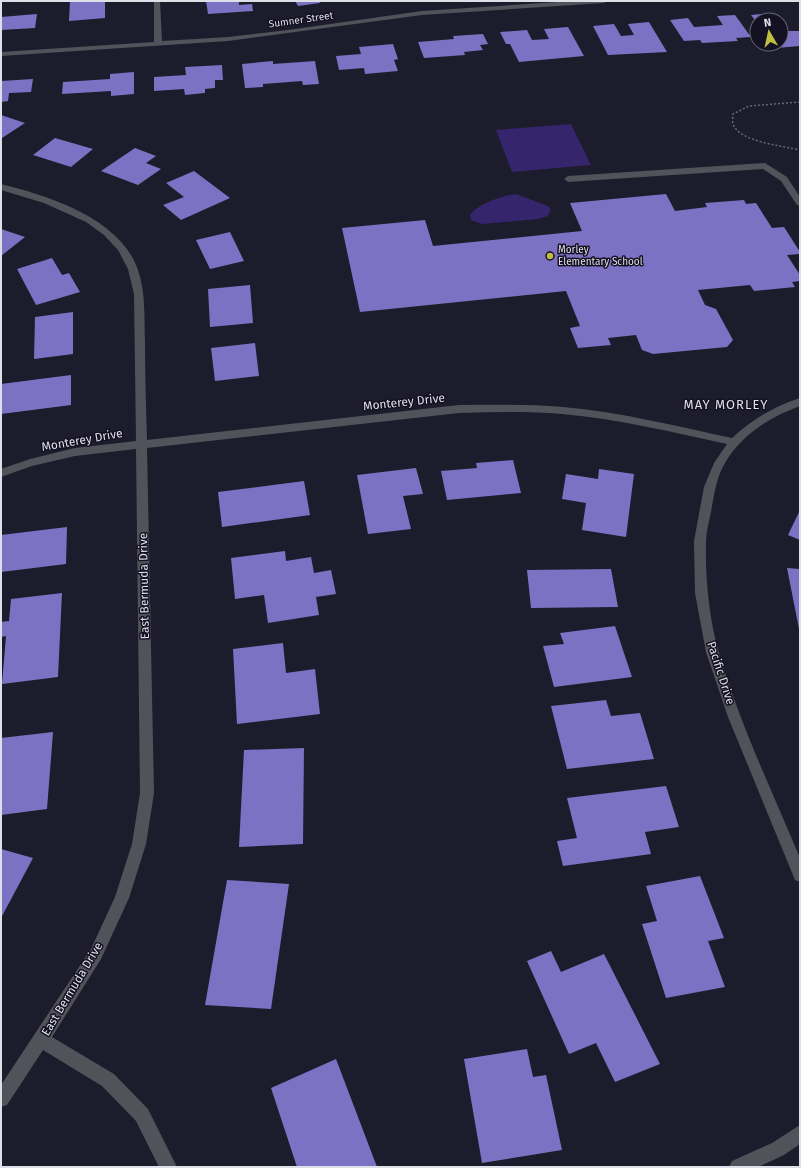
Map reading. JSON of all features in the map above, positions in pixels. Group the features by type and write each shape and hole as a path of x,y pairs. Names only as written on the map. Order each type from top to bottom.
{"street":[{"path":"157,1 158,44"},
{"path":"484,1 488,8"},
{"name":"Sumner Street","path":"1,54 158,44 266,35 400,16 488,8 604,1"},
{"path":"568,179 765,166 784,179 800,203"},
{"name":"East Bermuda Drive","path":"1,187 63,207 84,216 107,232 120,246 131,262 137,280 139,294 142,444 147,793 139,844 122,898 96,954 1,1099"},
{"path":"734,442 754,424 778,410 800,402"},
{"name":"Monterey Drive","path":"1,473 30,462 75,452 460,409 519,407 578,412 629,419 734,442"},
{"name":"Pacific Drive","path":"734,442 719,463 710,487 700,541 700,593 712,652 735,718 800,875"},
{"path":"41,1040 108,1080 142,1115 168,1167"},
{"path":"738,1167 768,1155 800,1133"}],"path":[{"path":"800,102 749,106 733,114 731,121 733,128 753,139 800,150"}],"shaded area":[{"path":"571,124 591,165 512,172 496,130"},
{"path":"516,194 548,206 551,210 548,216 538,219 482,224 471,220 470,215 478,207 498,198"}],"building":[{"path":"70,1 105,1 105,18 69,21"},
{"path":"206,1 239,1 239,5 252,4 253,11 208,14"},
{"path":"295,1 319,1 320,3 298,6"},
{"path":"37,14 35,28 1,30 1,17"},
{"path":"735,15 749,34 749,37 736,38 738,41 702,43 700,40 684,41 670,20 688,18 694,27 723,25 717,16"},
{"path":"649,22 667,52 608,55 593,26 614,24 621,36 634,35 628,24"},
{"path":"568,27 584,56 519,62 510,44 506,44 500,32 527,30 532,40 549,39 544,29"},
{"path":"789,31 800,31 800,46 789,47"},
{"path":"483,34 488,44 480,45 483,50 464,52 465,55 424,58 418,42 454,39 453,36"},
{"path":"393,44 398,59 394,60 398,71 365,74 364,68 339,70 336,56 361,54 359,47"},
{"path":"273,61 273,64 315,61 319,84 303,85 302,81 263,84 263,87 245,88 242,64"},
{"path":"222,65 223,80 215,80 215,88 205,89 205,93 185,95 184,89 154,91 154,77 186,75 185,67"},
{"path":"134,72 134,94 111,96 111,91 62,94 63,82 110,79 110,74"},
{"path":"33,79 31,92 9,93 8,101 1,102 1,81"},
{"path":"1,115 25,123 1,138"},
{"path":"55,138 93,149 71,167 33,155"},
{"path":"135,148 156,156 146,163 161,169 138,185 101,171"},
{"path":"194,171 230,198 181,220 163,205 184,197 166,183"},
{"name":"Morley Elementary School","path":"666,194 675,211 707,207 705,203 744,200 746,204 756,203 772,228 784,227 800,252 800,254 787,255 800,275 800,281 792,282 795,287 754,291 750,285 698,290 705,305 716,309 733,340 727,347 653,354 642,350 636,335 608,338 611,345 578,348 570,328 580,326 566,291 360,312 342,228 425,220 433,246 582,231 570,203"},
{"path":"1,229 25,237 1,256"},
{"path":"230,232 244,261 210,269 196,240"},
{"path":"52,258 62,275 69,273 80,292 36,305 17,269"},
{"path":"250,285 253,323 210,327 208,289"},
{"path":"73,312 73,354 34,359 35,317"},
{"path":"255,343 259,376 215,381 211,348"},
{"path":"71,375 71,405 1,414 1,384"},
{"path":"513,460 521,493 447,500 441,471 477,468 476,463"},
{"path":"416,468 423,494 403,496 411,529 368,534 357,475"},
{"path":"599,469 634,474 626,537 582,530 586,503 562,499 566,474 598,479"},
{"path":"304,481 310,515 222,527 218,492"},
{"path":"800,510 800,540 788,535"},
{"path":"67,527 66,564 1,572 1,535"},
{"path":"285,551 286,561 311,557 314,573 331,570 336,594 316,597 319,615 268,623 264,595 235,599 231,558"},
{"path":"787,568 800,569 800,629 799,629"},
{"path":"611,569 618,607 531,608 527,570"},
{"path":"62,593 58,677 2,684 6,636 1,637 1,622 9,621 11,599"},
{"path":"615,626 632,677 554,687 543,646 564,644 560,633"},
{"path":"283,643 286,673 315,669 320,714 237,724 233,649"},
{"path":"606,700 611,716 640,713 654,759 567,769 551,706"},
{"path":"53,732 47,809 1,815 1,738"},
{"path":"304,748 303,844 239,847 244,750"},
{"path":"666,786 679,827 645,832 651,854 563,866 557,841 577,838 567,798"},
{"path":"1,849 33,858 1,918"},
{"path":"700,876 724,938 708,941 725,987 666,998 642,924 657,921 646,886"},
{"path":"227,880 289,884 271,1009 205,1005"},
{"path":"551,951 561,972 604,954 660,1064 615,1082 596,1043 569,1054 527,961"},
{"path":"527,1049 533,1077 546,1075 562,1150 482,1163 464,1059"},
{"path":"336,1059 377,1167 297,1167 271,1088"}],"place":[{"name":"Morley Elementary School","path":"550,256"}],"district":[{"name":"MAY MORLEY","path":"726,404"}]}
